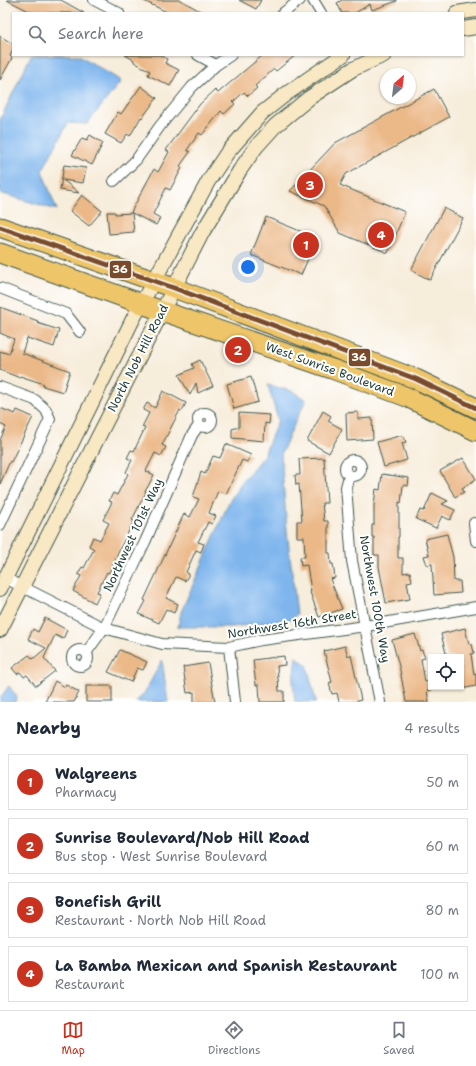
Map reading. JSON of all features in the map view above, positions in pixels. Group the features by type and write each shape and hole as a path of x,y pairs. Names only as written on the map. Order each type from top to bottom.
{"highway":[{"name":"West Sunrise Boulevard","path":"0,227 174,288 416,379 476,408"},
{"name":"West Sunrise Boulevard","path":"0,253 162,311 332,368 407,397 476,431"}],"main road":[{"path":"463,12 476,10"},
{"path":"464,29 476,27"},
{"name":"North Nob Hill Road","path":"3,583 153,281 203,189 227,153 262,113 286,94 342,56"},
{"name":"North Nob Hill Road","path":"0,630 202,233 240,170 256,147 275,126 290,113 309,98 353,69 382,56"}],"street":[{"path":"94,0 117,12"},
{"path":"284,12 300,0"},
{"path":"313,0 320,12"},
{"path":"200,56 216,65"},
{"path":"114,181 136,160 160,126 192,87 216,65 230,56"},
{"path":"344,56 353,69"},
{"path":"0,288 66,314 80,332"},
{"path":"0,387 35,400 46,410 50,419 0,525"},
{"name":"Northwest 101st Way","path":"86,653 104,628 145,542 192,435 200,425"},
{"name":"Northwest 100th Way","path":"349,476 346,487 352,561 380,702"},
{"path":"474,523 476,541"},
{"name":"Northwest 16th Street","path":"3,583 22,586 104,628 162,644 229,648 261,640 366,626 476,607"},
{"path":"229,648 235,702"}],"water":[{"path":"31,56 81,56 121,81 87,124 68,123 42,171 57,210 0,193 0,120"},
{"path":"268,385 292,391 306,400 281,454 287,531 297,614 293,619 232,627 178,627 181,612 229,502 241,483 264,455 278,420"},
{"path":"296,657 307,665 316,702 295,702 293,682"},
{"path":"162,660 168,702 136,702 145,692"},
{"path":"9,686 17,697 16,702 0,702 0,698"}],"building":[{"path":"7,0 61,0 82,12 31,12"},
{"path":"142,0 180,0 202,12 167,12"},
{"path":"239,0 261,0 256,9"},
{"path":"342,0 397,0 372,10 370,4 357,12 342,12 337,3"},
{"path":"0,36 12,43 12,52 10,56 12,58 0,80"},
{"path":"127,56 162,56 167,59 165,63 179,70 170,86 148,75 150,71 134,62 134,60"},
{"path":"262,56 295,56 276,71 274,69 255,86 257,88 248,96 244,92 233,102 235,104 224,114 221,111 202,135 199,133 187,150 190,152 180,166 182,168 170,190 166,188 153,214 160,218 156,225 131,212 154,169 158,172 169,152 166,150 200,104 215,90 218,93"},
{"path":"141,86 157,98 142,118 141,117 130,136 127,134 121,143 105,134 118,112 121,114"},
{"path":"434,89 449,117 346,174 340,185 405,212 388,253 340,233 324,206 290,191 335,143 406,104 416,104 416,99"},
{"path":"90,135 103,143 92,165 72,155 82,138 87,140"},
{"path":"64,165 86,168 83,183 63,180 79,193 60,190"},
{"path":"82,195 102,211 89,226 70,211"},
{"path":"444,208 463,218 430,280 411,270"},
{"path":"107,212 115,212 115,214 132,213 134,232 109,234"},
{"path":"266,217 317,238 301,275 251,255"},
{"path":"0,307 38,321 37,323 59,330 54,347 27,338 22,353 70,371 63,392 43,386 44,384 20,376 20,378 0,370 0,351 9,354 14,339 0,333"},
{"path":"200,360 213,386 198,393 196,383 190,395 179,375 194,368 192,364"},
{"path":"251,377 258,402 234,409 227,384"},
{"path":"163,391 186,403 182,411 180,410 162,445 166,447 161,456 155,453 146,471 154,475 132,520 134,521 109,573 107,572 97,592 100,593 95,603 73,591 81,576 78,574 82,567 84,568 94,549 89,546 93,537 100,540 109,523 103,520 112,502 109,501 113,493 117,495 128,474 126,472 132,460 127,458 131,450 134,451 145,428 142,427 149,413 143,410 147,403 155,408"},
{"path":"0,408 15,414 17,410 33,417 0,484 0,440 6,427 0,424"},
{"path":"323,411 331,416 328,421 342,429 329,453 307,441"},
{"path":"358,412 358,419 372,418 373,439 347,441 346,413"},
{"path":"239,413 270,415 269,424 265,423 264,441 232,438 232,429 239,427"},
{"path":"403,435 406,442 402,443 407,460 384,467 377,442"},
{"path":"226,444 251,455 247,462 242,460 226,494 218,491 209,513 216,516 212,524 208,522 198,542 204,544 201,552 196,550 186,572 189,574 185,581 176,577 166,598 178,604 174,613 166,609 159,623 139,614 146,601 144,600 184,514 190,517 199,499 193,497 201,472 205,474 213,456 220,458"},
{"path":"324,458 327,503 322,503 324,521 328,521 328,553 330,553 335,578 330,579 342,609 319,617 310,592 307,565 301,566 300,557 305,557 304,537 297,537 297,521 302,521 299,484 296,485 295,475 300,475 299,459"},
{"path":"463,458 476,479 462,488 464,492 455,497 440,471"},
{"path":"382,474 409,478 408,486 403,485 401,503 399,502 398,558 403,558 403,573 410,572 412,581 407,582 410,599 386,603 379,567 379,555 374,555 374,537 372,537 376,489 380,490"},
{"path":"432,493 448,501 442,504 455,510 450,520 442,516 436,528 416,519 420,510 424,511"},
{"path":"447,534 453,557 454,581 460,581 461,593 434,595 432,564 427,565 424,556 429,555 425,539"},
{"path":"45,618 67,630 63,639 55,635 44,658 55,671 36,686 27,675 24,677 20,672 17,674 12,668 29,655 33,659 46,648 28,639 33,629 38,632"},
{"path":"465,628 469,644 472,644 474,653 471,654 474,675 476,674 476,686 464,688 464,654 446,654 441,634"},
{"path":"415,634 420,651 422,650 425,658 421,659 425,682 428,681 428,690 431,690 427,691 429,702 406,702 392,640"},
{"path":"345,646 348,656 351,655 361,700 354,702 339,702 337,693 332,694 329,683 332,682 324,651"},
{"path":"120,650 147,662 143,670 137,668 131,682 108,672"},
{"path":"284,656 285,665 277,666 279,691 284,691 284,702 260,702 259,685 256,685 253,660"},
{"path":"208,663 215,702 194,702 194,692 187,693 183,667"},
{"path":"55,681 65,687 66,685 79,692 74,702 45,702"},
{"path":"86,686 112,686 112,702 86,702"}],"transit line":[{"name":"36","path":"0,227 174,288 416,379 476,408"}],"place":[{"name":"Bonefish Grill","path":"310,185"},
{"name":"La Bamba Mexican and Spanish Restaurant","path":"381,235"},
{"name":"Walgreens","path":"306,245"},
{"name":"Sunrise Boulevard/Nob Hill Road","path":"238,350"}]}
